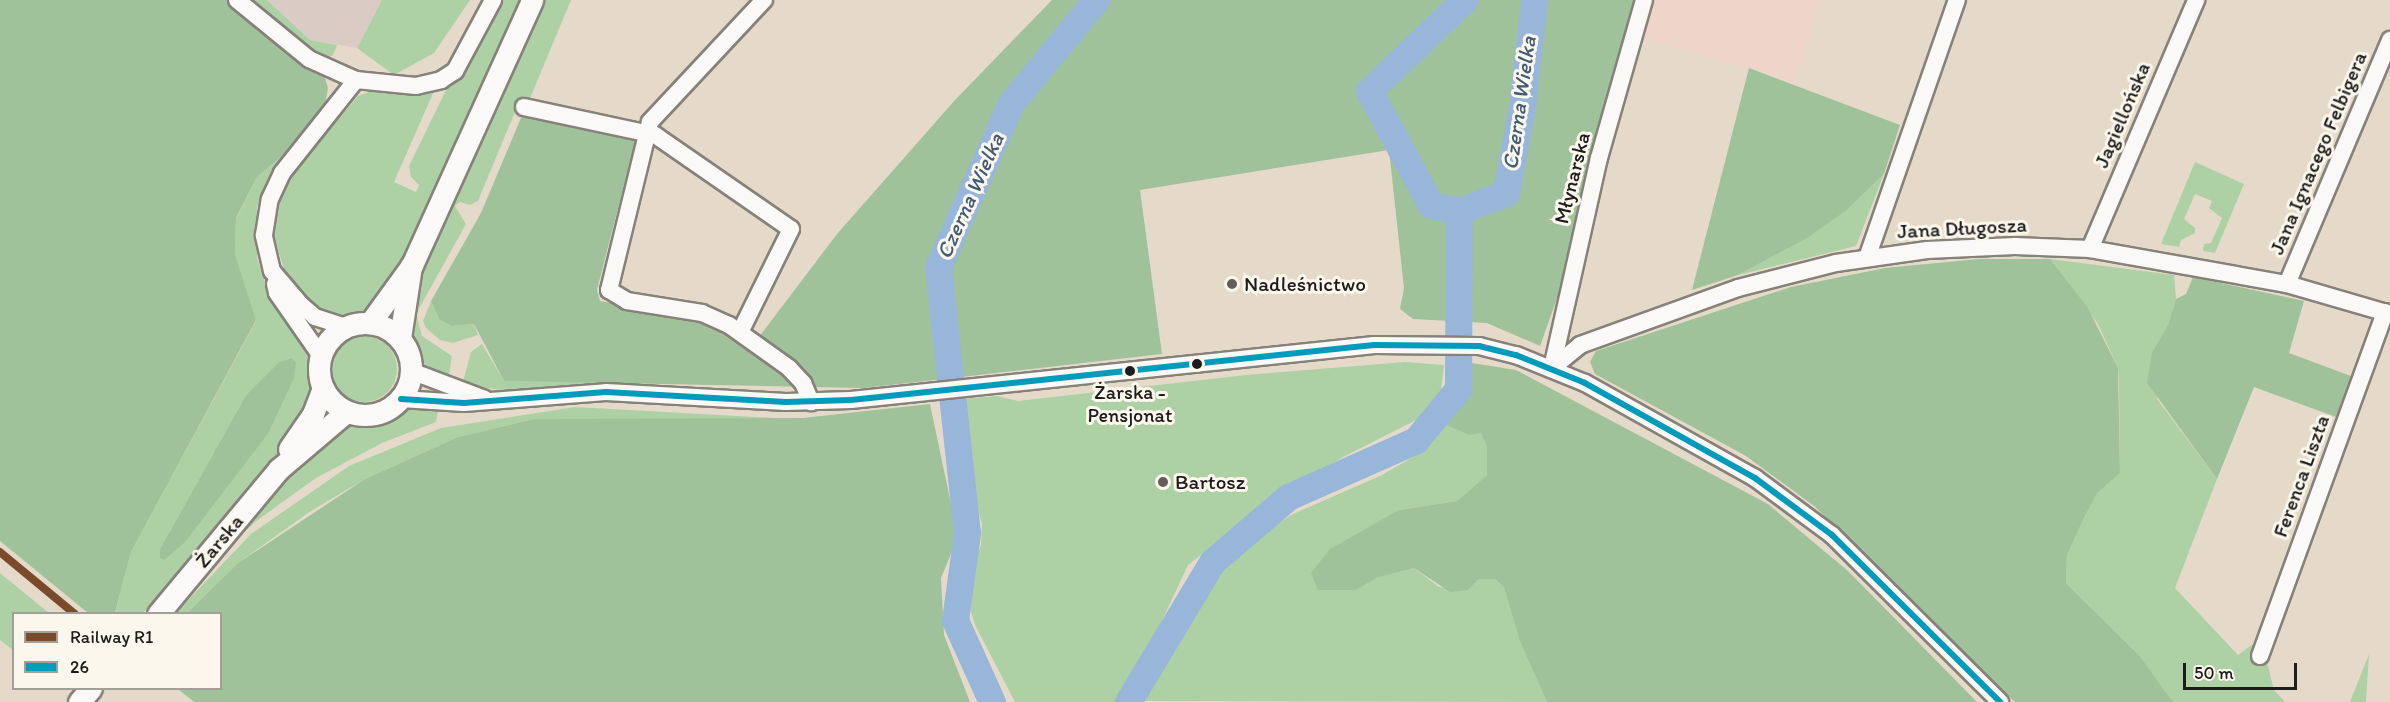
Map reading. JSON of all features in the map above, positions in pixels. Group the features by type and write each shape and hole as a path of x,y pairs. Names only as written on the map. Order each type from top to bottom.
{"main road":[{"path":"370,323 412,265 532,0"},
{"path":"400,338 412,265"},
{"path":"370,323 386,328 400,338 409,354 411,371 401,399 382,412 370,415 346,412 323,388 321,356 330,339 346,327 370,323"},
{"name":"Żarska","path":"160,612 279,469 313,414 323,388"},
{"name":"Żarska","path":"279,469 346,412"},
{"path":"79,702 89,690"}],"street":[{"path":"237,0 309,59 356,80 416,86 441,80 460,64 493,0"},
{"path":"764,0 657,114 646,131 609,290 627,301 702,313 740,332 797,376 811,402"},
{"name":"Młynarska","path":"1552,368 1599,158 1644,0"},
{"path":"1867,258 1958,0"},
{"name":"Jagiellońska","path":"2090,249 2196,0"},
{"name":"Jana Ignacego Felbigera","path":"2287,284 2390,40"},
{"path":"321,356 277,293 264,236 270,199 292,157 356,80"},
{"path":"524,107 646,131 791,229 740,332"},
{"name":"Jana Długosza","path":"1552,368 1580,345 1656,314 1779,277 1867,258 1981,247 2090,249 2287,284 2387,313"},
{"path":"272,272 315,317 346,327"},
{"name":"Ferenca Liszta","path":"2260,656 2387,313"},
{"path":"401,399 488,401 606,392 811,402 905,396 1249,357 1419,344 1479,346 1552,368 1653,419 1755,478 1832,534 2000,702"},
{"path":"411,371 488,401"}],"shaded area":[{"path":"267,0 382,0 357,48 310,40"},
{"path":"1646,0 1821,0 1794,82 1635,36"}],"green space":[{"path":"0,0 228,0 289,55 325,78 328,88 325,105 281,157 257,177 236,218 235,254 256,320 131,552 115,612 87,612 0,541"},
{"path":"249,0 267,0 310,40 337,45 333,55 326,59 312,53"},
{"path":"382,0 470,0 434,53 394,75 357,48"},
{"path":"498,0 524,0 404,260 372,311 341,319 306,303 286,276 274,236 277,206 289,178 358,96 375,90 434,91 394,182 416,192 419,185 411,177 409,166 446,90 458,78"},
{"path":"542,0 571,0 528,103 517,107 478,201 470,205 460,202 455,206 466,224 416,314 422,336 452,356 448,381 421,366 408,338 417,285"},
{"path":"1052,0 1646,0 1575,248 1540,346 1487,323 1413,319 1400,309 1404,288 1389,150 1140,190 1162,354 864,388 504,381 474,324 451,326 439,319 431,301 481,213 523,113 636,138 597,290 600,301 686,316 756,341 837,234 955,100"},
{"path":"1749,68 1900,125 1884,174 1846,211 1806,239 1738,275 1692,290"},
{"path":"281,157 257,206 257,258 268,291 310,354 313,395 277,455 144,612 116,612 131,552 256,321 235,254 236,219 257,177","holes":["291,358 268,434 226,487 160,549 246,395 279,362"]},
{"path":"2195,162 2244,184 2215,253 2203,251 2204,244 2211,243 2222,218 2209,208 2212,201 2195,194 2184,219 2195,228 2195,233 2181,240 2179,247 2161,244"},
{"path":"1884,174 1856,246 1738,275 1806,239 1846,211"},
{"path":"1979,259 2050,259 2088,308 2118,368 2120,473 2097,493 2084,518 2067,555 2066,583 2140,656 2173,702 2015,702 1814,506 1746,456 1595,374 1590,362 1596,351 1791,287 1885,268"},
{"path":"2050,259 2174,275 2176,299 2168,325 2152,352 2157,399 2217,479 2175,588 2238,655 2253,644 2268,666 2274,690 2285,702 2173,702 2140,656 2066,583 2067,555 2084,518 2097,492 2120,473 2119,381 2118,368 2098,324"},
{"path":"2193,277 2304,301 2289,353 2351,376 2336,417 2254,387 2217,479 2147,383 2152,352 2168,325 2176,299 2186,294"},
{"path":"431,301 439,319 451,326 474,324 478,335 453,343 440,340 426,328 423,321"},
{"path":"357,336 371,336 383,341 392,350 397,369 395,382 388,393 371,402 357,402 345,397 336,388 331,376 331,362 336,350 345,341"},
{"path":"482,344 504,381 625,382 510,391 462,385 471,352"},
{"path":"291,358 296,362 294,378 268,434 185,542 164,560 160,558 160,549 246,395 279,362"},
{"path":"1405,362 1444,365 1440,399 1430,413 1345,456 1266,504 1188,565 1124,702 1015,702 975,625 968,602 970,573 981,545 982,524 974,495 961,399 997,396 1018,401 1246,375"},
{"path":"1472,363 1516,370 1768,504 1848,571 1977,702 1547,702 1520,642 1504,588 1495,579 1479,579 1468,590 1450,592 1414,568 1377,578 1356,590 1318,590 1311,573 1330,549 1399,510 1457,501 1487,475 1487,447 1481,433 1469,435 1446,425 1461,398"},
{"path":"930,404 958,537 941,578 944,635 970,702 194,702 179,690 222,690 222,612 188,612 238,563 365,479 458,437 534,419 803,418"},
{"path":"439,406 436,422 382,443 316,478 255,522 210,564 290,468 350,421 381,420 403,407"},
{"path":"575,407 792,419 534,419 458,437 365,479 311,511 238,563 188,612 177,612 251,534 349,466 441,428"},
{"path":"1446,425 1469,435 1481,432 1487,447 1487,475 1457,501 1399,510 1356,590 1377,578 1414,568 1439,587 1468,590 1479,579 1495,579 1504,588 1520,642 1547,702 1135,701 1204,582 1228,558 1291,515 1382,475 1425,450"},
{"path":"0,573 48,612 12,612 12,649 0,640"},
{"path":"2369,654 2366,702 2350,702"}],"waterway":[{"name":"Czerna Wielka","path":"992,702 955,620 967,533 938,267 1011,103 1096,0"},
{"name":"Czerna Wielka","path":"1459,211 1431,205 1369,91 1464,0"},
{"name":"Czerna Wielka","path":"1128,702 1212,562 1288,497 1416,440 1458,389 1459,211 1506,193 1522,107 1534,0"}],"rail line":[{"name":"R1","path":"0,552 73,612"}],"transit line":[{"name":"26","path":"401,399 464,403 606,392 786,402 851,400 1374,345 1479,346 1516,355 1585,383 1755,478 1832,535 2000,702"}],"place":[{"name":"Nadleśnictwo","path":"1232,284"},
{"name":"Żarska - Pensjonat","path":"1130,371"},
{"name":"Bartosz","path":"1163,482"}]}
